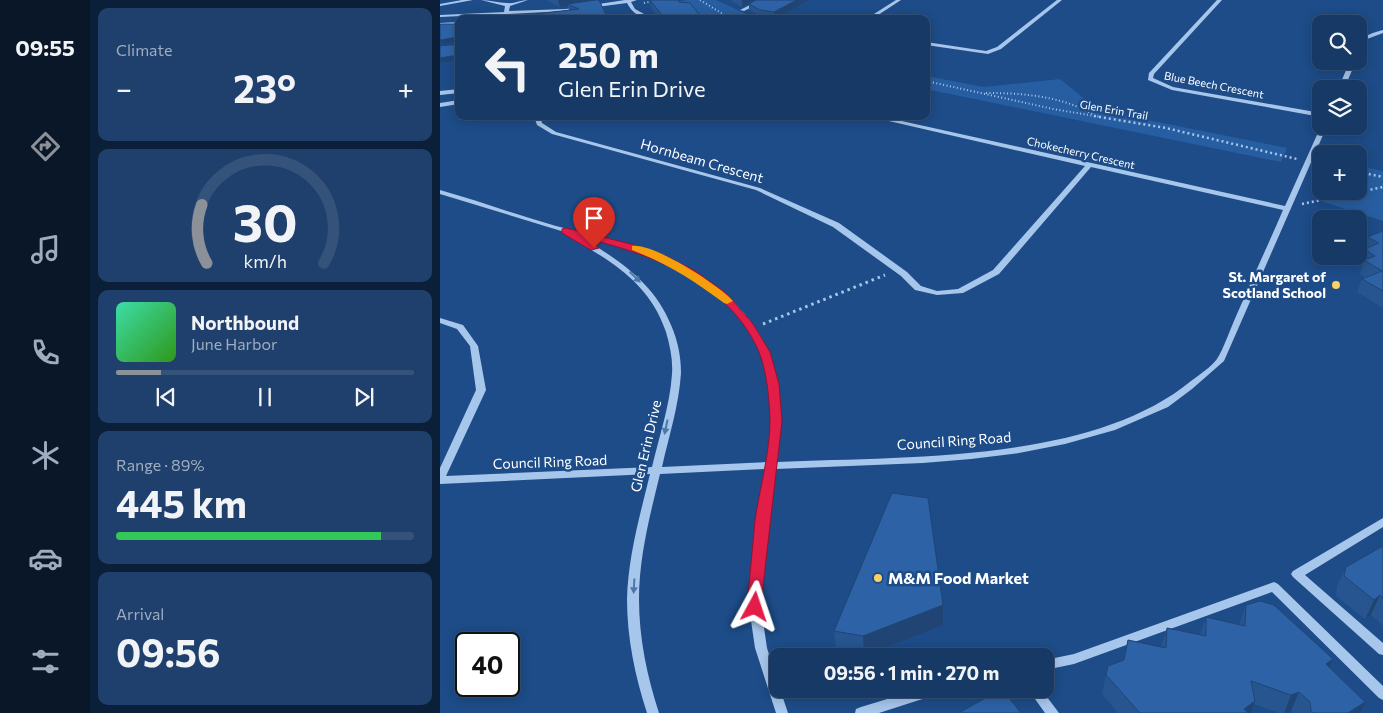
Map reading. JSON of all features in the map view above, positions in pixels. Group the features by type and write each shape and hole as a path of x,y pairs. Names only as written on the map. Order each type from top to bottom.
{"street":[{"path":"440,5 471,0"},
{"path":"483,0 508,5 523,1"},
{"path":"516,15 590,8 635,0"},
{"path":"742,10 764,0"},
{"path":"875,15 899,0"},
{"path":"930,44 986,52 999,48 1060,0"},
{"name":"Blue Beech Crescent","path":"1220,0 1151,74 1150,79 1172,88 1312,114"},
{"path":"628,2 633,10 643,15"},
{"path":"506,15 508,5"},
{"path":"440,16 455,16"},
{"path":"440,24 455,24"},
{"path":"1367,37 1383,31"},
{"path":"440,93 455,91"},
{"path":"440,105 455,103"},
{"name":"Hornbeam Crescent","path":"538,120 539,124 554,133 758,190 836,225 918,288 937,292 960,292 996,272 1088,165"},
{"name":"Chokecherry Crescent","path":"888,120 1287,209"},
{"name":"Council Ring Road","path":"440,479 656,472 997,454 1062,442 1112,428 1157,408 1194,384 1220,361 1320,135"},
{"name":"Glen Erin Drive","path":"440,192 566,231 631,247 663,258 692,274 722,295 751,330 764,352 773,384 776,421 772,465 762,520 755,607 762,657 782,713"},
{"name":"Glen Erin Drive","path":"566,231 627,270 645,287 656,303 671,334 676,360 674,387 640,540 634,584 634,624 639,662 653,713"},
{"path":"440,320 460,327 474,346 481,390 440,479"},
{"path":"1383,522 1297,574 1383,650"},
{"path":"1054,663 1074,659 1274,587 1383,694"},
{"path":"861,713 908,698"},
{"path":"1041,698 1053,713"}],"path":[{"path":"700,0 724,15"},
{"path":"650,2 665,2"},
{"name":"Glen Erin Trail","path":"930,82 1053,109 1166,128 1298,159"},
{"path":"980,93 1008,92 1052,98 1081,106 1095,115"},
{"path":"1367,174 1383,177"},
{"path":"1287,209 1308,202 1383,187"},
{"path":"751,330 897,270"}],"shaded area":[{"path":"687,0 716,0 748,15 701,15 672,3"},
{"path":"930,77 984,87 1060,79 1098,110 1287,148 1281,162 930,90"},
{"path":"1367,168 1383,171 1383,221 1367,216 1367,210 1349,210 1321,201 1367,200"}],"building":[{"path":"599,0 606,15 536,15 579,9 568,4"},
{"path":"650,0 678,0 679,2 690,3 700,15 662,15"},
{"path":"756,0 797,0 774,12 760,10 749,4"},
{"path":"440,24 455,24 455,38 440,40"},
{"path":"455,44 455,56 440,58 440,46"},
{"path":"1383,231 1383,291 1362,279 1382,271 1367,262 1367,259 1375,256 1367,251 1367,248 1379,243 1367,237"},
{"path":"892,493 928,498 943,605 863,636 834,631"},
{"path":"1383,546 1383,598 1380,595 1374,600 1344,576 1346,567"},
{"path":"1260,601 1274,605 1333,659 1326,664 1365,702 1348,713 1313,713 1310,702 1299,692 1291,695 1251,681 1255,701 1244,709 1248,713 1140,713 1106,675 1108,666 1124,660 1128,640 1166,648 1167,628 1206,636 1206,617 1245,626 1246,605"},
{"path":"985,698 1009,698 1021,713 959,713"}],"slow traffic":[{"path":"635,248 663,258 692,274 722,295 727,301"}],"place":[{"name":"St. Margaret of Scotland School","path":"1336,285"},
{"name":"M&M Food Market","path":"878,578"}],"route":[{"path":"594,248 566,231 631,247 663,258 692,274 722,295 749,326 764,352 773,384 776,421 772,465 762,520 755,607"}]}
